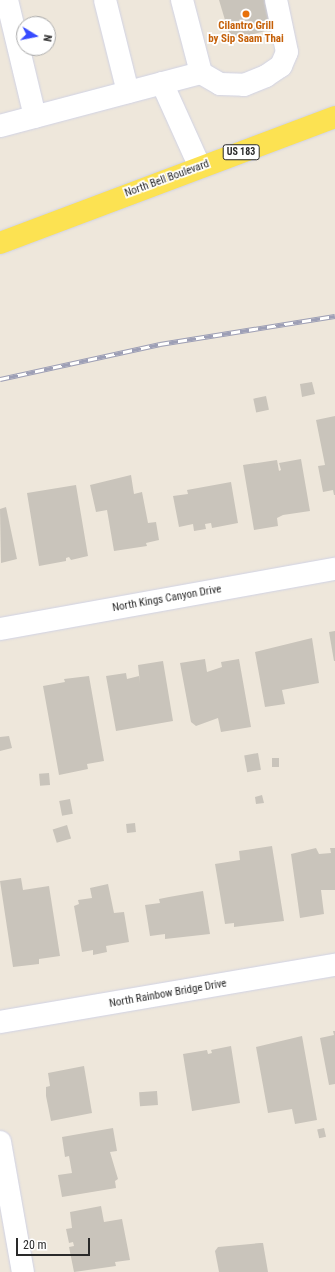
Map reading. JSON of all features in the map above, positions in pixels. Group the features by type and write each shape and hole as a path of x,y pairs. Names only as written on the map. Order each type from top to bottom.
{"main road":[{"name":"North Bell Boulevard","path":"0,243 335,117"}],"street":[{"path":"7,0 35,117"},
{"path":"105,0 128,92"},
{"path":"182,0 201,73"},
{"path":"0,126 201,73 220,84 244,85 281,66 287,52 276,0"},
{"path":"162,83 200,167"},
{"name":"North Kings Canyon Drive","path":"0,629 335,569"},
{"name":"North Rainbow Bridge Drive","path":"0,1022 335,965"},
{"path":"0,1142 23,1272"}],"building":[{"name":"Cilantro Grill by Sip Saam Thai","path":"219,0 265,0 273,29 231,40"},
{"path":"312,382 315,394 302,397 300,384"},
{"path":"266,396 269,410 256,412 253,399"},
{"path":"335,416 334,495 333,490 323,492 318,466 325,465 316,420"},
{"path":"301,459 310,511 283,515 277,518 278,526 254,530 243,465 277,460 279,471 281,470 279,463"},
{"path":"131,475 134,494 142,492 148,523 156,522 159,540 146,543 147,546 114,551 107,510 96,512 90,485"},
{"path":"231,482 238,523 212,528 211,523 205,524 206,529 194,531 193,524 179,527 173,496 188,494 187,490"},
{"path":"76,485 88,556 71,560 69,557 66,558 66,561 39,566 27,493"},
{"path":"6,507 17,559 1,563 0,509"},
{"path":"335,631 335,661 334,661 329,632"},
{"path":"312,638 319,683 282,690 285,704 265,707 255,652"},
{"path":"205,659 207,672 222,667 221,662 239,659 251,727 221,732 218,718 196,726 191,722 180,663"},
{"path":"163,661 173,721 116,731 106,676 126,673 127,679 139,676 140,683 138,665"},
{"path":"89,676 104,761 87,764 88,769 59,775 43,686 65,682 64,679"},
{"path":"9,736 12,748 0,751 0,737"},
{"path":"258,753 261,770 247,772 244,755"},
{"path":"272,758 279,758 279,767 272,767"},
{"path":"49,773 50,785 40,786 39,774"},
{"path":"262,795 264,803 256,804 255,797"},
{"path":"70,799 73,814 62,816 59,801"},
{"path":"135,823 136,832 127,833 126,824"},
{"path":"67,825 71,838 57,843 53,829"},
{"path":"272,846 284,921 234,927 234,923 225,924 215,864 240,860 239,851"},
{"path":"316,848 319,854 331,853 330,848 335,848 335,890 321,890 324,914 300,918 291,854"},
{"path":"21,878 23,890 49,886 60,956 39,959 39,964 13,967 0,881"},
{"path":"108,884 114,913 124,912 129,942 106,946 107,952 93,955 93,950 82,952 74,906 79,904 78,900 92,898 90,888"},
{"path":"203,891 210,934 165,939 165,934 150,936 145,905 160,903 159,899"},
{"path":"333,1031 335,1031 335,1084 329,1085 320,1038 334,1035"},
{"path":"302,1036 317,1120 295,1124 292,1109 268,1113 256,1047"},
{"path":"231,1046 240,1103 192,1111 183,1054 207,1050 208,1054 212,1053 211,1050"},
{"path":"84,1066 92,1113 51,1121 46,1096 46,1087 50,1086 48,1073"},
{"path":"157,1091 158,1105 140,1106 139,1092"},
{"path":"113,1128 117,1151 110,1152 118,1179 115,1181 116,1188 62,1197 58,1175 72,1173 69,1156 65,1157 62,1137"},
{"path":"324,1128 326,1137 319,1138 317,1130"},
{"path":"101,1206 104,1222 122,1219 130,1260 115,1262 116,1266 74,1272 69,1247 74,1246 73,1242 69,1243 66,1229 72,1228 70,1212"},
{"path":"263,1243 268,1272 219,1272 215,1251 218,1247"}],"railway":[{"path":"0,379 160,344 335,316"}],"place":[{"name":"Cilantro Grill by Sip Saam Thai","path":"246,14"}]}
